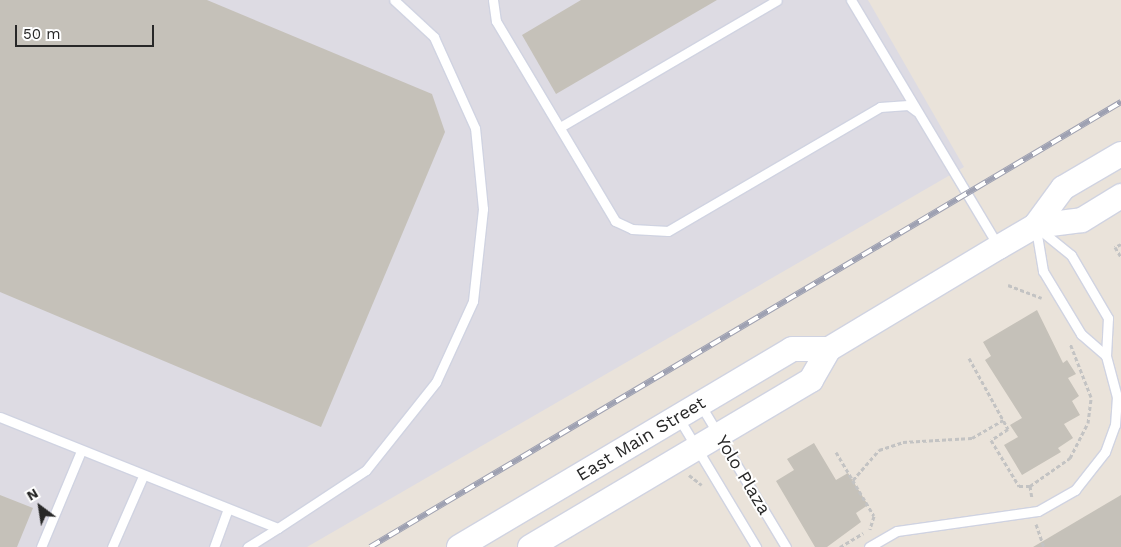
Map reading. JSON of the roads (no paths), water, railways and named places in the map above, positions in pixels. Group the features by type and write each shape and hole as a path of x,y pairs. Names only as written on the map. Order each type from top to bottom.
{"main road":[{"name":"East Main Street","path":"459,547 792,349 829,348 999,248 1035,226 1063,188 1121,154"},
{"name":"East Main Street","path":"1035,226 1082,220 1121,196"},
{"name":"East Main Street","path":"530,547 811,380 829,348"}],"lane":[{"path":"248,547 366,470 436,382 473,301 483,209 475,128 434,37 394,0"},
{"path":"493,0 496,21 615,221 650,232 668,231 880,107 908,105 916,111"},
{"path":"560,127 777,0"},
{"path":"851,0 999,248"},
{"path":"1035,226 1044,272 1081,334 1106,356"},
{"path":"869,547 897,531 1034,511 1056,502 1092,473 1115,424 1119,410 1106,356 1108,318 1071,255 1035,226"},
{"name":"Yolo Plaza","path":"700,404 786,547"},
{"path":"0,417 227,511 278,528"},
{"name":"Yolo Plaza","path":"678,417 756,547"},
{"path":"41,547 81,450"},
{"path":"112,547 144,476"},
{"path":"214,547 227,511"}],"railway":[{"path":"370,547 1121,102"}]}
